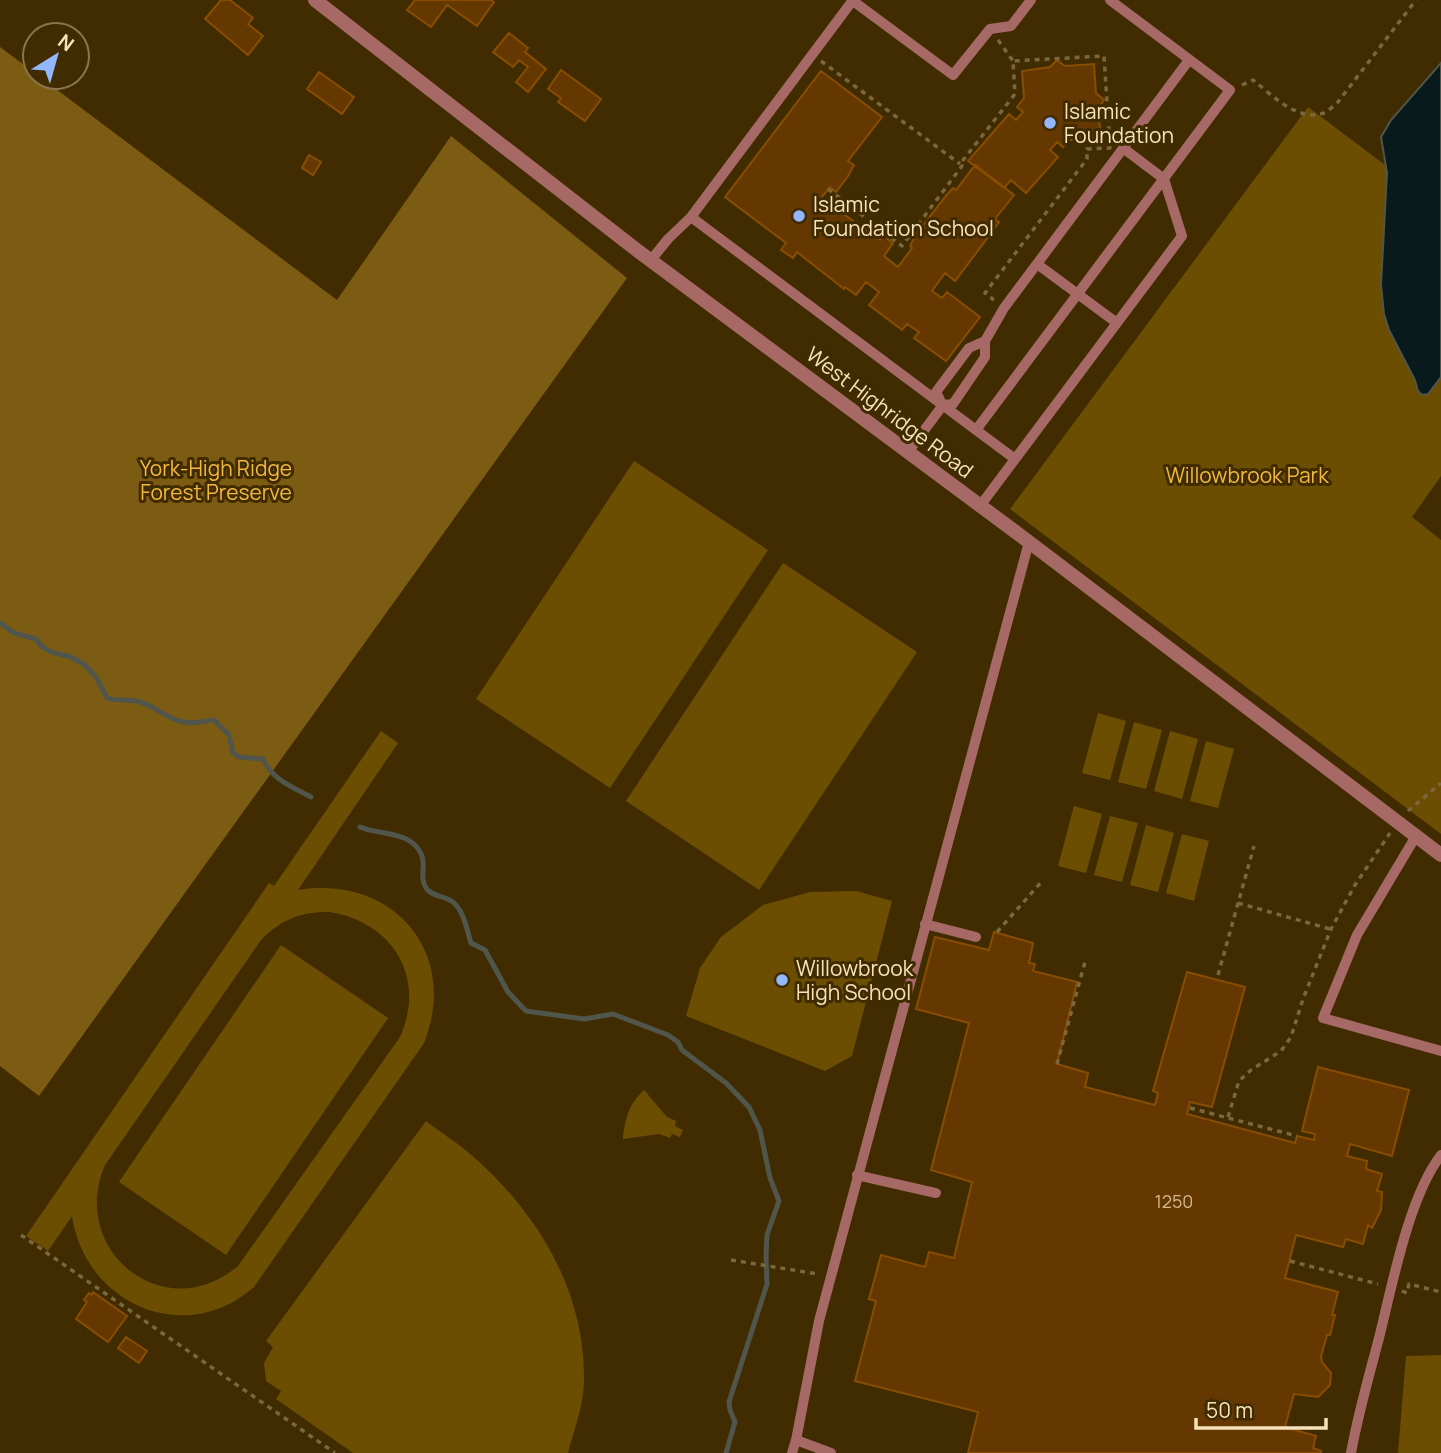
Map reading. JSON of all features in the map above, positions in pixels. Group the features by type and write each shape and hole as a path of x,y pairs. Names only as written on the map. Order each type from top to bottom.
{"street":[{"name":"West Highridge Road","path":"315,0 651,260 1029,542 1441,855"}],"lane":[{"path":"651,260 691,217 853,0 953,75 990,29 1011,26 1031,0"},
{"path":"976,430 1230,90 1110,0"},
{"path":"908,452 943,405 953,404 985,357 985,341 1004,308 1189,60"},
{"path":"980,506 1182,236 1164,179 1123,148"},
{"path":"691,217 1015,459"},
{"path":"1037,264 1117,323"},
{"path":"943,405 936,392 968,348 985,341"},
{"path":"792,1453 830,1276 1029,542"},
{"path":"1416,836 1357,935 1323,1018 1441,1051"},
{"path":"925,924 976,937"},
{"path":"1350,1453 1391,1288 1421,1189 1441,1155"},
{"path":"857,1175 936,1193"},
{"path":"796,1440 831,1453"}],"path":[{"path":"1230,90 1253,80 1292,110 1309,114 1325,113 1338,102 1416,0"},
{"path":"828,189 902,246 962,166 960,164 1015,94 1013,61 990,29"},
{"path":"1004,308 985,293 1087,159 1087,149 1110,148 1104,55 1013,61"},
{"path":"821,61 960,164"},
{"path":"1228,1117 1239,1081 1281,1051 1291,1037 1331,929 1355,886 1410,808 1441,783"},
{"path":"1218,975 1254,846"},
{"path":"998,932 1043,880"},
{"path":"1238,903 1331,929"},
{"path":"1057,1064 1085,962"},
{"path":"1190,1108 1297,1136"},
{"path":"21,1235 335,1453"},
{"path":"731,1260 830,1276"},
{"path":"1290,1261 1407,1293 1409,1284 1441,1292"}],"green space":[{"name":"York-High Ridge Forest Preserve","path":"0,47 21,63 21,91 59,91 337,300 451,136 627,278 39,1096 0,1066"},
{"name":"Willowbrook Park","path":"1308,107 1441,207 1441,476 1412,517 1441,540 1441,834 1010,509"},
{"path":"634,461 768,550 610,788 476,699"},
{"path":"783,563 917,652 759,890 626,801"},
{"path":"1098,713 1126,721 1110,780 1082,773"},
{"path":"1134,722 1162,730 1146,789 1118,782"},
{"path":"381,731 398,743 298,890 332,889 363,895 389,908 410,927 425,951 433,979 433,1010 424,1043 254,1287 227,1305 198,1314 170,1315 142,1307 117,1293 96,1273 81,1247 72,1216 48,1251 26,1236 269,883 274,886","holes":["330,912 371,927 387,940 406,974 409,994 407,1015 400,1037 238,1266 210,1283 181,1288 154,1284 130,1271 112,1251 100,1226 97,1197 105,1165 261,940 276,927 301,915"]},
{"path":"1170,731 1198,739 1182,799 1154,791"},
{"path":"1206,741 1234,749 1218,808 1190,801"},
{"path":"1074,806 1102,814 1086,873 1058,866"},
{"path":"1110,816 1138,823 1122,882 1094,875"},
{"path":"1146,825 1174,833 1158,892 1130,885"},
{"path":"1182,834 1209,841 1194,901 1166,893"},
{"path":"856,891 892,901 852,1056 825,1071 686,1016 700,968 721,937 763,905 810,892"},
{"path":"281,945 388,1018 226,1255 119,1182"},
{"path":"644,1090 667,1117 676,1121 675,1126 683,1130 680,1137 672,1134 670,1138 659,1134 623,1139 629,1112"},
{"path":"426,1121 469,1153 515,1200 535,1226 566,1283 582,1346 584,1380 581,1408 568,1453 353,1453 276,1399 281,1391 266,1381 264,1363 273,1347 266,1341"},
{"path":"1441,1355 1441,1453 1398,1453 1406,1356"}],"shaded area":[{"path":"1441,63 1441,377 1428,394 1422,395 1389,330 1384,314 1381,285 1387,173 1381,137 1391,120"}],"building":[{"path":"221,0 230,0 253,18 248,24 263,36 248,55 205,19"},
{"path":"415,0 494,2 477,26 447,5 431,27 407,10"},
{"path":"509,33 528,48 525,52 546,69 528,92 516,82 528,67 519,60 513,67 493,52"},
{"name":"Islamic Foundation","path":"1057,60 1065,66 1094,64 1096,93 1104,100 1098,109 1101,138 1069,140 1063,147 1057,142 1050,150 1058,157 1026,193 1011,180 1004,188 968,161 1009,114 1016,120 1023,112 1017,107 1024,98 1022,71 1050,67"},
{"path":"561,70 601,99 585,121 558,102 561,98 548,89"},
{"name":"Islamic Foundation School","path":"821,71 882,117 848,161 854,165 836,192 830,187 821,198 880,240 884,236 893,243 884,256 898,267 912,248 910,246 915,236 945,197 953,188 956,190 975,165 1014,195 995,219 999,222 955,281 945,273 932,291 942,298 947,292 980,317 946,361 914,338 919,332 907,324 902,330 869,305 879,292 866,282 856,295 845,287 844,289 797,252 793,258 781,250 786,243 725,197"},
{"path":"319,72 354,97 342,114 307,89"},
{"path":"309,155 321,162 313,175 302,168"},
{"path":"994,932 1033,943 1029,963 1035,964 1033,971 1077,982 1057,1064 1088,1073 1085,1087 1155,1105 1158,1093 1153,1091 1187,972 1245,987 1212,1107 1190,1102 1187,1114 1295,1143 1297,1136 1314,1140 1315,1134 1302,1131 1318,1067 1409,1090 1392,1156 1350,1144 1347,1156 1367,1161 1366,1169 1382,1174 1377,1191 1382,1192 1381,1210 1372,1228 1368,1225 1363,1244 1346,1239 1343,1247 1296,1235 1285,1278 1338,1292 1330,1335 1327,1335 1321,1356 1322,1362 1331,1373 1330,1385 1318,1397 1294,1394 1285,1427 1316,1436 1313,1448 1321,1453 968,1453 978,1412 855,1381 876,1301 869,1299 881,1255 925,1267 929,1252 954,1258 972,1182 931,1170 969,1023 916,1009 935,937 989,950"},
{"path":"93,1292 127,1316 108,1342 76,1319 87,1302 84,1300"},
{"path":"126,1337 147,1351 139,1363 118,1348"}],"waterway":[{"path":"0,623 14,633 36,639 51,652 71,657 85,665 96,677 107,698 140,702 184,722 214,720 229,735 233,753 239,757 263,759 277,777 311,797"},
{"path":"360,827 404,838 417,848 423,860 423,880 426,888 451,900 457,907 471,943 485,950 508,992 526,1011 584,1019 613,1014 668,1035 678,1042 682,1050 726,1083 749,1107 760,1130 770,1178 779,1201 767,1235 767,1284 729,1402 735,1422 726,1453"}],"place":[{"name":"Islamic Foundation","path":"1050,123"},
{"name":"Islamic Foundation School","path":"799,216"},
{"name":"Willowbrook High School","path":"782,980"}]}
